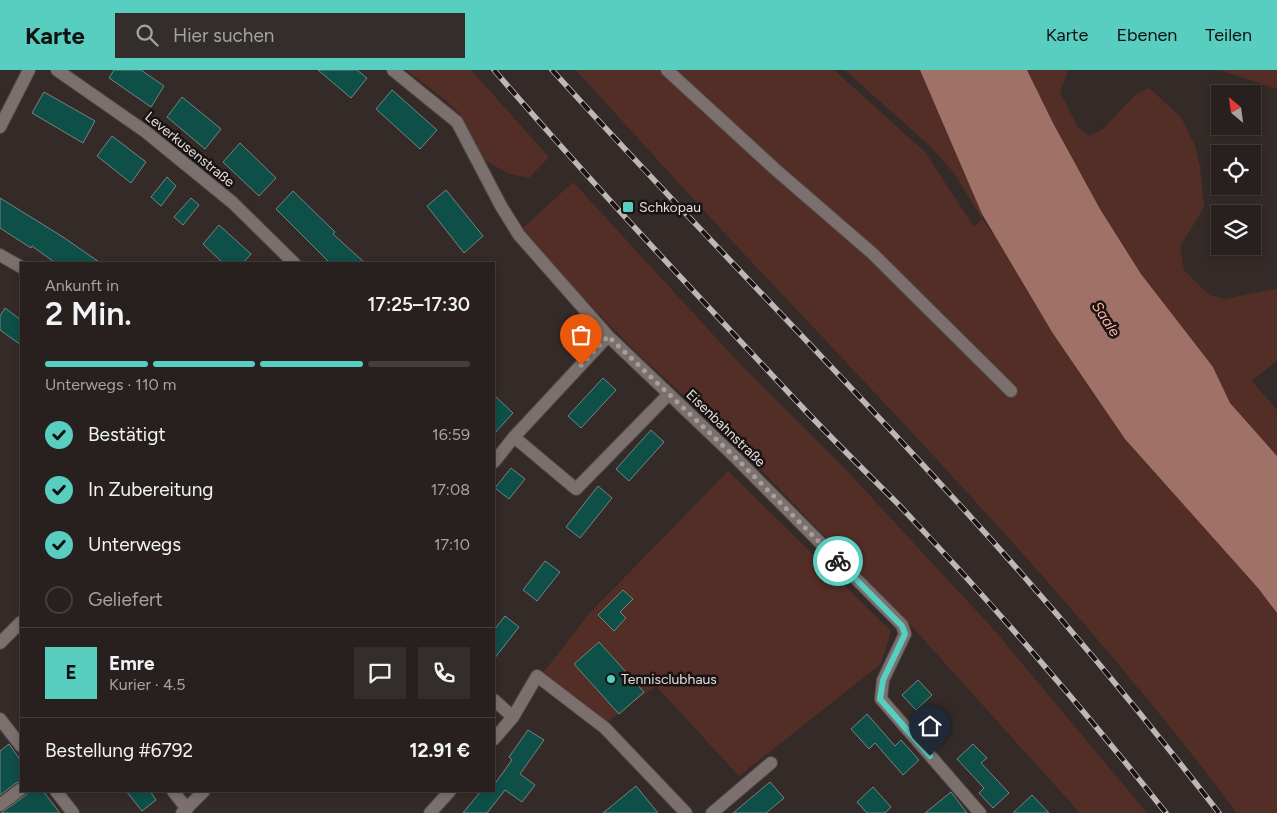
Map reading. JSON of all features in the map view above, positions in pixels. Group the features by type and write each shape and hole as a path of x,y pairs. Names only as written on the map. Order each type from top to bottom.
{"street":[{"path":"0,127 30,70"},
{"name":"Leverkusenstraße","path":"57,70 161,144 234,203 293,262"},
{"name":"Eisenbahnstraße","path":"393,70 457,122 519,236 608,336 736,458 902,626 905,634 883,680 880,699 980,813"},
{"path":"667,70 776,170 872,253 1010,391"},
{"path":"0,255 20,267"},
{"path":"495,459 608,336"},
{"path":"514,437 576,489 669,394"},
{"path":"0,643 20,623"},
{"path":"495,738 513,717 537,676 605,728 686,813"},
{"path":"495,701 513,717"},
{"path":"0,719 4,732 20,745"},
{"path":"712,813 771,762"},
{"path":"0,805 20,790"},
{"path":"57,792 73,813"},
{"path":"174,792 185,811 203,792"},
{"path":"430,813 449,792"}],"shaded area":[{"path":"406,70 471,70 549,157 529,178 510,174 484,160 459,113 448,102"},
{"path":"576,70 662,70 875,250 673,70 834,70 925,152 974,227 982,219 1277,609 1277,813 1237,813 1125,672 1007,536 715,223"},
{"path":"845,70 920,70 982,214 982,219 954,173 930,146"},
{"path":"1027,70 1068,70 1060,92 1078,127 1089,136 1102,130 1135,95 1149,88 1181,117 1195,146 1200,167 1204,207 1180,247 1184,270 1209,295 1225,299 1277,289 1277,360 1252,381 1277,410 1277,456 1230,403 1213,367 1141,274 1100,209 1053,123"},
{"path":"1220,70 1277,70 1277,89"},
{"path":"573,182 740,364 848,472 995,631 1147,813 1080,813 906,620 732,440 633,349 565,279 523,228"},
{"path":"728,471 891,631 881,664 739,776 656,686 606,723 542,674 589,614"}],"water":[{"name":"Saale","path":"920,70 1027,70 1053,123 1100,209 1141,274 1213,367 1230,403 1277,456 1277,613 1258,588 1125,439 1052,332 982,214"}],"building":[{"path":"114,70 141,70 164,86 151,107 109,78"},
{"path":"318,70 357,70 367,78 351,98"},
{"path":"392,90 437,130 420,149 376,109"},
{"path":"44,92 95,121 83,143 32,113"},
{"path":"182,97 221,129 205,149 167,117"},
{"path":"112,136 146,162 131,183 97,156"},
{"path":"240,143 276,178 259,196 223,162"},
{"path":"167,177 176,186 161,206 151,197"},
{"path":"446,190 483,236 464,253 427,206"},
{"path":"293,191 335,232 333,234 364,262 329,262 276,209"},
{"path":"0,198 99,262 54,262 32,246 31,248 0,228"},
{"path":"191,198 199,205 183,225 174,217"},
{"path":"219,225 251,254 244,262 222,262 203,244"},
{"path":"5,308 20,319 20,344 0,330 0,316"},
{"path":"603,378 616,390 581,428 568,416"},
{"path":"495,396 513,413 495,433"},
{"path":"651,430 664,442 629,481 616,469"},
{"path":"511,468 525,479 509,499 495,488"},
{"path":"598,486 612,498 580,538 566,527"},
{"path":"545,561 560,572 537,601 523,590"},
{"path":"623,590 633,599 620,612 626,618 614,631 598,615"},
{"path":"505,616 519,627 495,658 495,629"},
{"path":"599,642 644,692 619,714 574,664"},
{"path":"918,680 932,695 916,710 902,695"},
{"path":"867,714 895,746 901,740 919,760 903,775 875,743 869,749 851,729"},
{"path":"528,730 544,740 520,774 535,785 522,802 505,790 487,813 463,813 480,792 495,792 495,784 512,760 509,757"},
{"path":"9,744 20,760 20,781 0,795 0,751"},
{"path":"973,744 987,758 981,763 1009,793 993,808 979,793 984,788 957,759"},
{"path":"770,782 784,798 766,813 733,813"},
{"path":"636,786 658,813 603,813"},
{"path":"873,787 891,807 885,813 867,813 857,802"},
{"path":"28,792 44,792 60,813 1,813"},
{"path":"127,792 151,792 156,800 142,811"},
{"path":"951,792 967,813 925,813"},
{"path":"1032,795 1049,813 1013,813"}],"railway":[{"path":"494,70 686,283 815,420 899,505 968,580 1069,695 1166,813"},
{"path":"552,70 982,530 1154,730 1219,813"}],"way so far":[{"path":"581,365 608,336 736,458 838,561"}],"place":[{"name":"Schkopau","path":"628,207"},
{"name":"Tennisclubhaus","path":"611,679"}],"route":[{"path":"838,561 902,626 905,634 883,680 880,699 930,756"}]}
